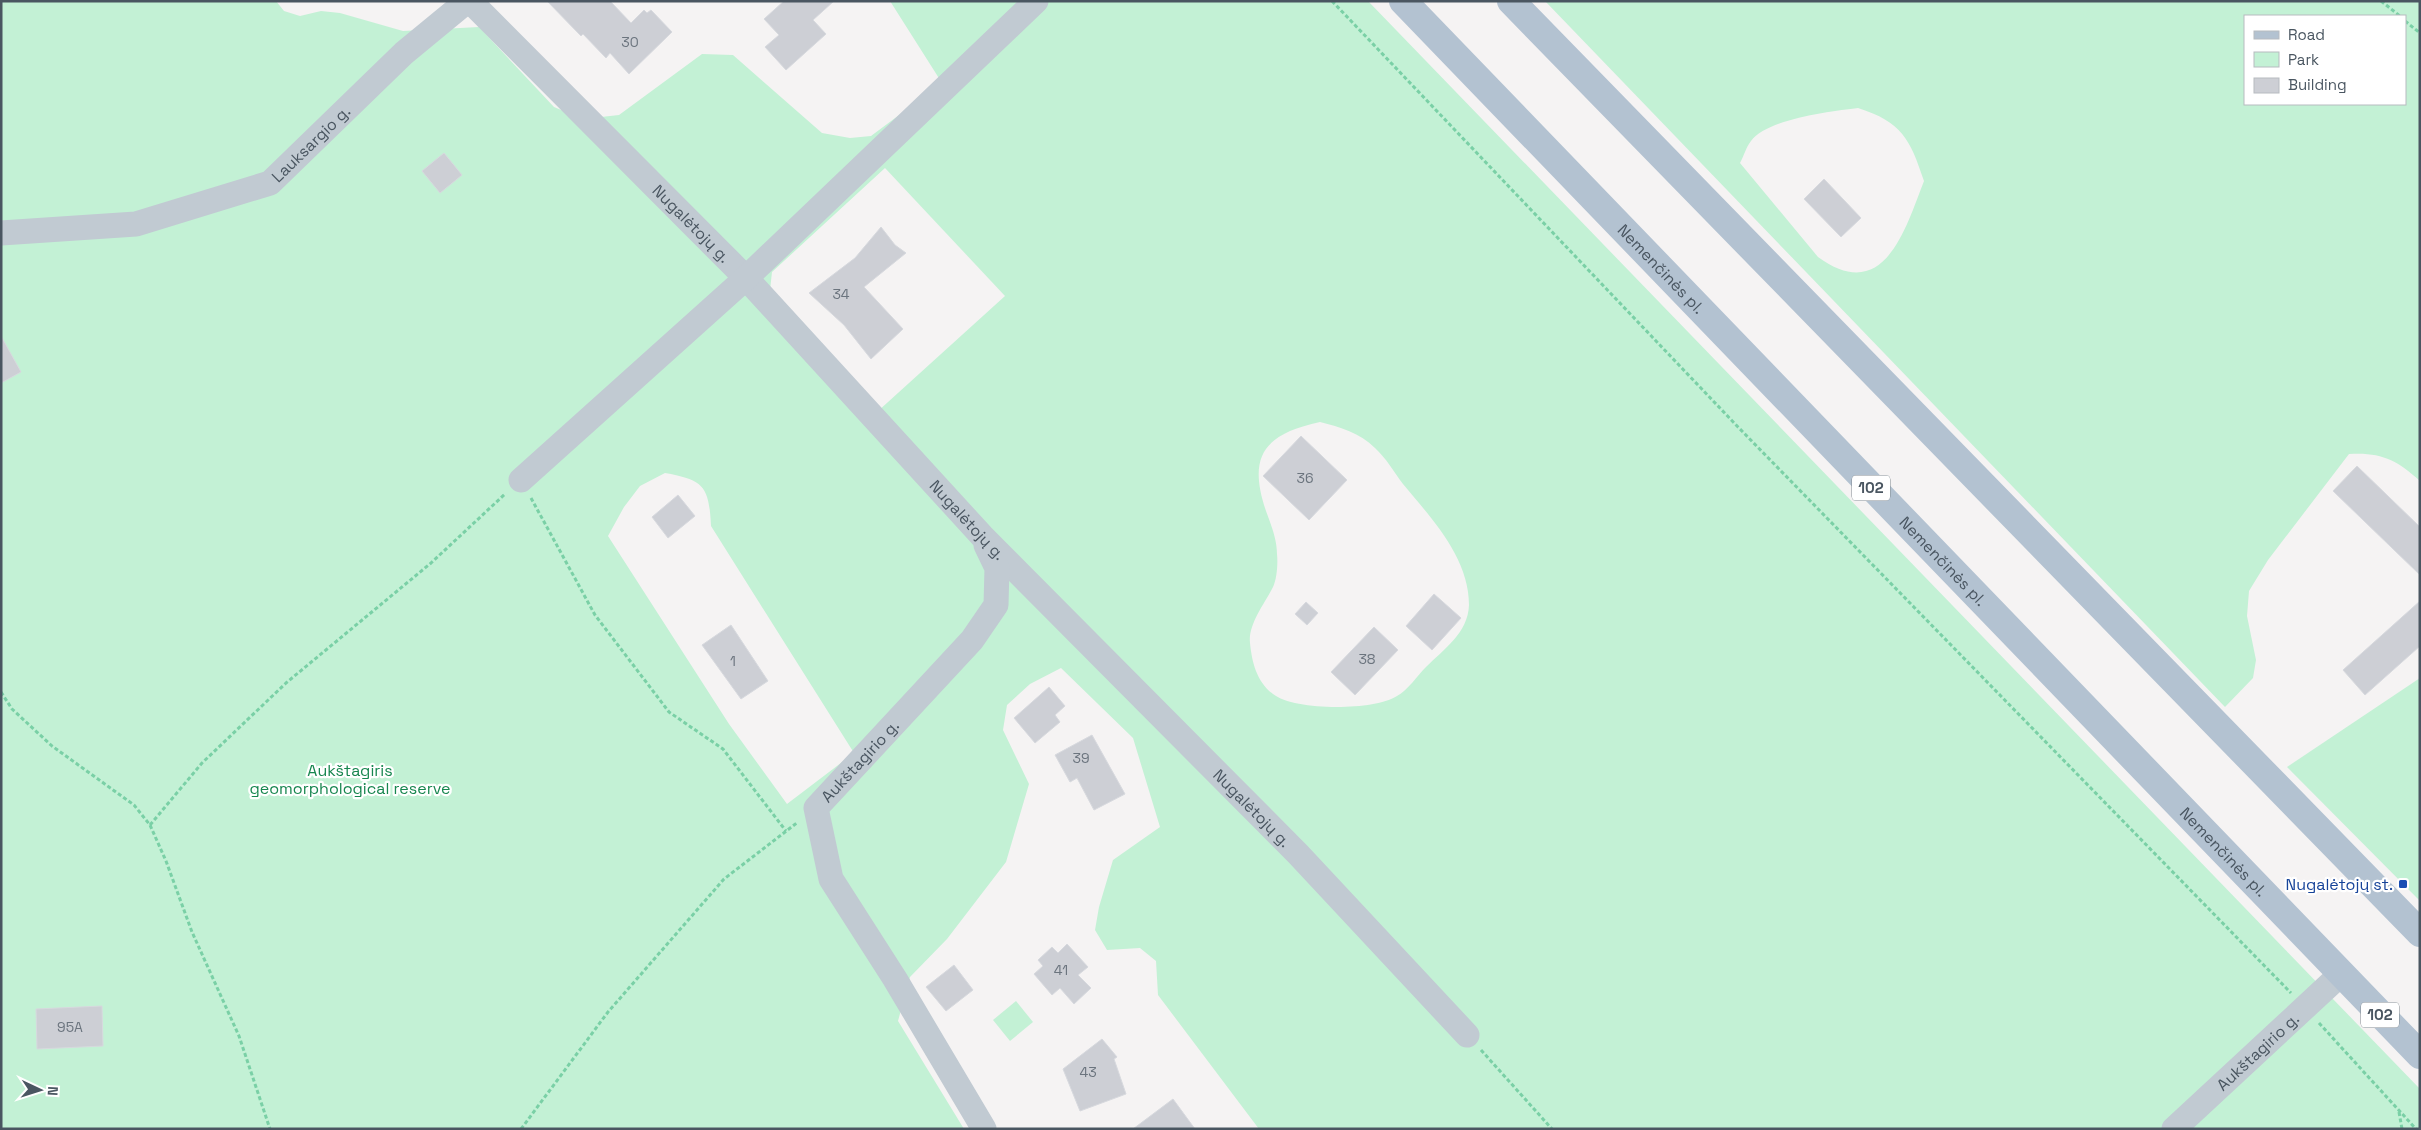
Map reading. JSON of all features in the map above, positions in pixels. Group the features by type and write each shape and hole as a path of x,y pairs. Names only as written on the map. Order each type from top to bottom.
{"main road":[{"name":"Nemenčinės pl.","path":"1403,1 2420,1055"},
{"path":"1511,1 2420,933"}],"street":[{"name":"Lauksargio g.","path":"1,233 136,224 270,183 404,53 469,1"},
{"name":"Nugalėtojų g.","path":"469,1 746,278 982,536 1298,854 1467,1034"},
{"path":"521,480 746,278 1036,1"},
{"name":"Aukštagirio g.","path":"982,536 997,568 996,605 972,640 816,808 831,879 895,979 984,1129"},
{"name":"Aukštagirio g.","path":"2174,1129 2341,974"}],"path":[{"path":"1332,1 1738,427 2305,1007 2416,1129"},
{"path":"2381,1 2399,15"},
{"path":"2406,21 2420,33"},
{"path":"150,825 202,763 286,683 431,562 521,480 595,615 669,712 724,749 786,831"},
{"path":"1,692 12,709 52,746 134,805 150,825 166,861 192,932 239,1036 270,1129"},
{"path":"521,1129 608,1012 724,879 816,808"},
{"path":"1467,1034 1552,1129"},
{"path":"2399,1112 2402,1129"}],"green space":[{"name":"Aukštagiris geomorphological reserve","path":"1,1 276,1 284,11 300,16 321,11 340,13 403,31 479,27 554,107 583,119 619,115 702,54 733,55 822,133 850,138 871,136 942,83 890,1 1368,1 2420,1089 2420,1129 1259,1129 1158,995 1156,961 1140,948 1107,950 1095,930 1099,907 1113,860 1160,827 1133,738 1061,668 1030,684 1007,705 1003,730 1029,784 1006,862 947,939 910,977 898,1021 964,1129 1,1129","holes":["885,168 1005,296 877,412 770,290 772,272","1320,422 1349,431 1369,443 1383,456 1436,525 1456,555 1463,571 1469,605 1468,615 1460,632 1405,690 1386,701 1334,707 1298,704 1283,700 1273,694 1263,684 1254,665 1250,636 1254,621 1273,587 1277,566 1275,537 1261,492 1260,461 1265,450 1274,441 1286,433","665,473 696,482 702,487 706,493 711,526 854,753 787,804 729,724 608,536 624,507 640,486"]},
{"path":"1545,1 2420,1 2420,481 2404,468 2388,459 2370,454 2349,454 2268,560 2249,591 2247,616 2256,660 2253,678 2225,707","holes":["1858,108 1873,113 1895,126 1909,143 1924,181 1909,220 1900,239 1889,255 1876,267 1860,272 1841,270 1818,257 1740,163 1751,141 1759,133 1771,127 1801,117 1833,111"]},
{"path":"2420,678 2420,901 2287,767"},
{"path":"1016,1001 1033,1022 1010,1041 993,1020"}],"building":[{"path":"547,1 610,1 631,23 644,10 647,13 651,10 672,32 629,74 610,53 606,58 583,34 581,36"},
{"path":"784,1 834,1 813,20 826,34 786,70 765,47 779,35 764,19"},
{"path":"444,153 462,175 440,193 422,171"},
{"path":"1824,179 1861,218 1841,237 1804,199"},
{"path":"881,227 895,245 906,253 864,287 903,329 871,359 844,325 809,293 855,258"},
{"path":"1,336 21,372 1,383"},
{"path":"1301,436 1347,480 1309,520 1263,476"},
{"path":"2357,466 2420,527 2420,575 2333,491"},
{"path":"678,495 695,516 668,538 652,517"},
{"path":"1434,594 1461,618 1432,650 1406,626"},
{"path":"2420,601 2420,646 2365,695 2343,670"},
{"path":"1306,602 1318,613 1307,625 1295,614"},
{"path":"731,625 768,681 741,699 702,645"},
{"path":"1374,627 1398,650 1355,695 1331,672"},
{"path":"1049,687 1065,706 1055,715 1060,722 1035,743 1014,718"},
{"path":"1092,735 1125,794 1094,810 1077,778 1070,782 1055,755"},
{"path":"1067,944 1088,967 1078,975 1091,988 1074,1004 1060,988 1052,995 1034,974 1043,966 1038,960 1052,947 1058,953"},
{"path":"954,965 973,990 946,1011 926,987"},
{"path":"102,1006 103,1046 37,1049 36,1009"},
{"path":"1102,1039 1117,1057 1114,1059 1126,1094 1080,1111 1063,1069"},
{"path":"1173,1099 1195,1129 1133,1129"}],"place":[{"name":"Nugalėtojų st.","path":"2403,884"}]}
